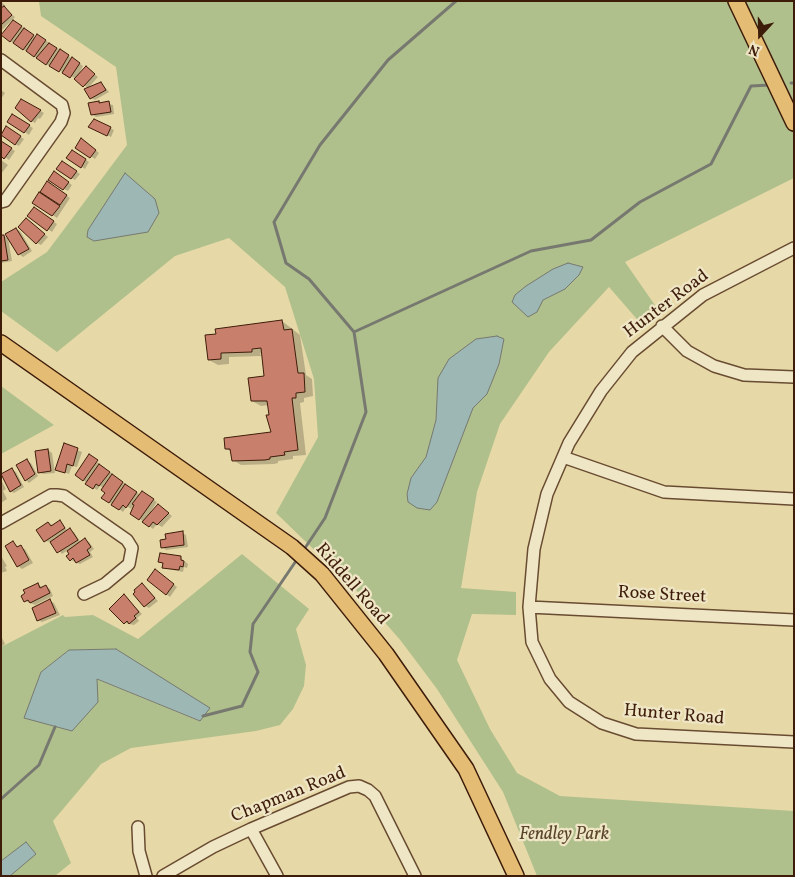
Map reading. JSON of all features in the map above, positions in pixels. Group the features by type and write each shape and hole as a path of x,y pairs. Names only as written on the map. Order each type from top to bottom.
{"main road":[{"path":"736,1 794,123"},
{"name":"Riddell Road","path":"1,343 292,547 322,574 386,654 466,769 516,876"}],"street":[{"path":"1,60 62,105 64,113 61,122 5,201 1,202"},
{"name":"Hunter Road","path":"794,248 703,295 632,352 601,391 578,426 547,494 537,533 531,568 529,607 532,642 550,679 569,702 602,723 636,734 794,742"},
{"path":"662,326 686,351 714,366 744,375 794,377"},
{"path":"563,457 664,492 794,499"},
{"path":"1,523 52,495 57,495 64,496 127,540 132,548 130,564 105,584 84,594"},
{"name":"Rose Street","path":"529,607 794,620"},
{"name":"Chapman Road","path":"164,876 213,847 251,829 349,788 359,786 375,796 415,876"},
{"path":"138,827 138,851 146,876"},
{"path":"251,829 277,876"}],"green space":[{"name":"Fendley Park","path":"39,1 794,1 794,178 625,262 659,311 642,325 609,287 549,352 500,424 477,492 461,588 516,592 516,615 472,614 457,660 490,729 517,773 560,796 794,811 794,876 537,876 503,792 437,689 401,641 361,595 276,513 318,437 314,379 285,287 229,238 175,256 57,352 1,311 1,282 47,252 127,145 116,67 41,16"},
{"path":"1,386 54,425 1,454"},
{"path":"242,554 309,609 296,629 306,665 304,686 293,709 280,725 256,731 131,748 101,764 53,821 71,863 55,876 10,876 13,873 11,853 1,861 1,647 63,615 65,617 93,615 138,639","holes":["116,649 203,716 199,721 96,679 72,731 25,718 41,672 69,650"]}],"water":[{"path":"125,173 155,199 159,213 148,232 94,241 87,237 88,230"},
{"path":"568,263 583,267 579,275 565,289 543,300 537,312 528,317 512,302 515,295 526,286 553,269"},
{"path":"497,336 504,339 499,364 487,394 473,408 437,502 430,510 417,508 408,502 407,494 411,478 426,457 436,420 438,378 449,359 476,339"},
{"path":"116,649 210,708 200,721 97,679 98,702 72,731 24,718 41,672 69,650"},
{"path":"26,842 36,854 10,876 1,876 1,861"}],"building":[{"path":"4,6 12,15 1,25 1,8"},
{"path":"13,20 22,26 10,42 1,35"},
{"path":"24,28 34,35 23,50 13,43"},
{"path":"37,34 46,40 34,57 26,51"},
{"path":"49,43 57,48 46,65 36,58"},
{"path":"60,49 69,55 59,72 49,66"},
{"path":"72,57 80,63 70,78 62,73"},
{"path":"86,66 95,74 83,87 74,79"},
{"path":"101,82 106,90 90,99 84,89"},
{"path":"21,99 41,110 31,122 15,108"},
{"path":"99,101 99,103 109,101 111,112 91,115 88,103"},
{"path":"12,114 30,125 24,133 7,122"},
{"path":"94,119 111,127 107,136 88,127"},
{"path":"6,126 21,136 15,145 1,135"},
{"path":"81,138 96,150 90,158 75,148"},
{"path":"1,141 12,148 4,159 1,156"},
{"path":"72,150 86,159 81,168 66,158"},
{"path":"62,161 77,171 71,179 56,169"},
{"path":"54,171 69,182 63,190 48,180"},
{"path":"47,181 67,195 60,205 40,192"},
{"path":"39,192 60,206 52,216 32,203"},
{"path":"34,207 54,221 47,231 27,216"},
{"path":"26,218 45,234 36,244 18,227"},
{"path":"16,228 29,249 18,255 5,234"},
{"path":"1,235 4,235 8,260 1,261"},
{"path":"282,320 284,330 292,329 298,373 304,373 305,392 296,393 296,398 292,398 298,450 284,452 285,455 270,457 270,459 265,460 232,461 230,449 225,449 224,438 271,432 266,415 269,415 267,401 251,401 248,378 264,376 261,348 252,349 252,352 221,353 221,359 208,360 205,335 216,334 215,329"},
{"path":"64,443 78,448 73,466 67,464 65,473 55,470"},
{"path":"48,449 51,471 38,473 35,451"},
{"path":"89,454 98,460 83,481 75,475"},
{"path":"27,459 35,474 25,481 16,465"},
{"path":"99,464 110,472 99,486 96,484 93,489 85,484"},
{"path":"12,468 21,485 10,492 1,474"},
{"path":"112,474 123,482 109,503 101,498 105,493 101,490"},
{"path":"125,484 137,492 126,508 123,505 119,510 111,505"},
{"path":"142,491 154,499 139,520 130,514 134,505 132,504"},
{"path":"158,504 169,513 157,525 153,522 149,527 142,522"},
{"path":"60,520 65,528 44,542 36,530 48,522 51,526"},
{"path":"70,528 78,540 57,553 50,542"},
{"path":"183,531 184,545 161,548 160,540 166,539 165,534"},
{"path":"85,538 91,547 87,550 90,555 76,563 73,558 70,561 66,556 69,554 67,551"},
{"path":"13,541 17,547 21,545 29,560 17,567 5,546"},
{"path":"160,553 181,556 181,560 184,561 183,567 180,566 179,570 162,568 163,563 158,562"},
{"path":"155,569 174,584 166,595 147,580"},
{"path":"38,583 40,588 46,585 50,593 30,603 28,600 24,602 21,596 25,593 23,590"},
{"path":"142,583 155,598 144,607 133,594 134,590"},
{"path":"124,594 139,612 134,616 136,618 129,624 127,621 124,624 109,609"},
{"path":"50,599 56,613 37,621 32,608"}],"waterway":[{"path":"303,551 325,518 366,412 354,332 309,279 286,263 274,222 320,145 388,60 456,1"},
{"path":"354,332 531,251 591,240 640,202 711,164 751,86 770,85"},
{"path":"203,716 242,706 258,672 250,652 253,624 298,558"},
{"path":"1,799 39,765 55,727"}]}
